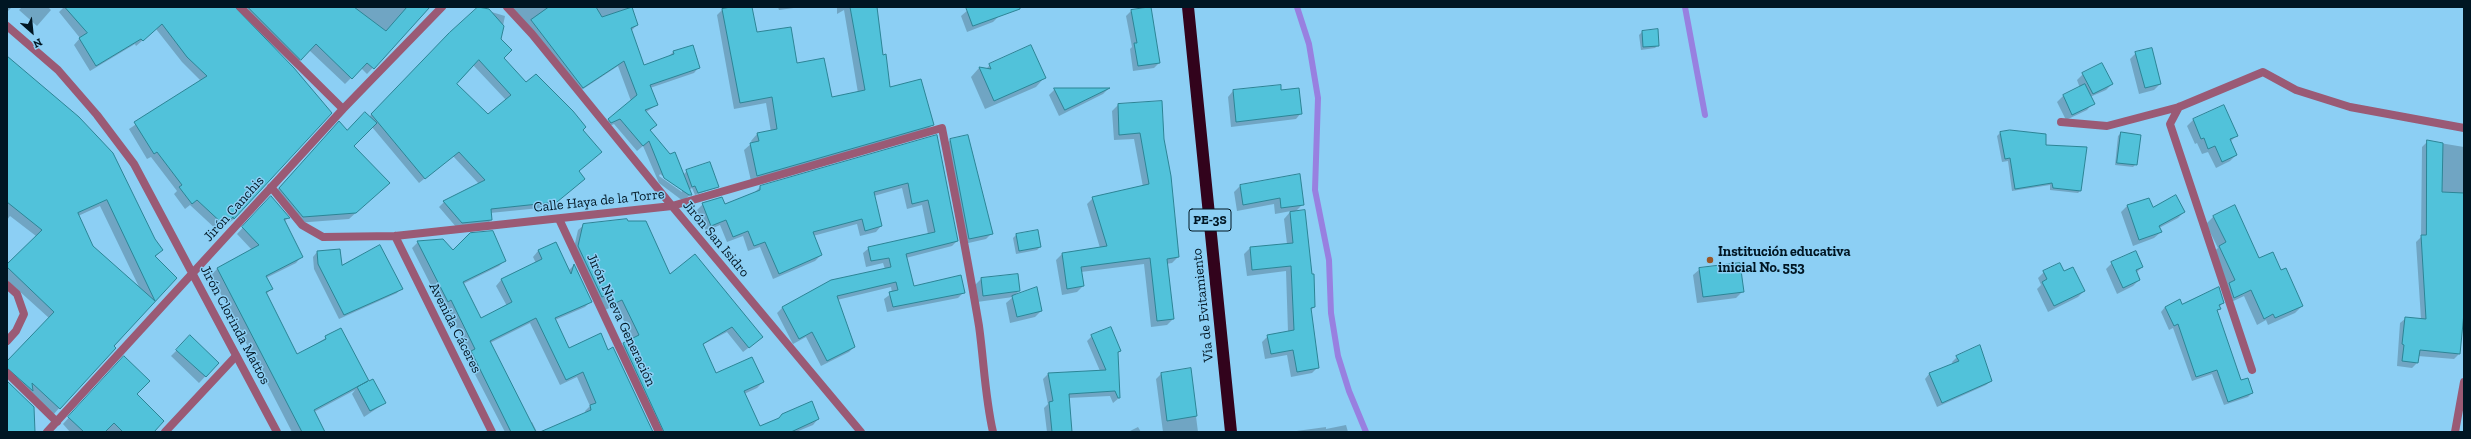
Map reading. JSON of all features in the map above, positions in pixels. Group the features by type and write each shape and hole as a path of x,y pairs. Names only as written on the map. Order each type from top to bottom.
{"highway":[{"name":"Vía de Evitamiento","path":"1188,7 1231,432"}],"street":[{"path":"240,7 343,109"},
{"name":"Jirón Canchis","path":"47,432 343,109 442,7"},
{"name":"Jirón San Isidro","path":"507,7 532,34 672,206 861,432"},
{"name":"Jirón Clorinda Mattos","path":"7,26 58,70 116,139 134,164 277,432"},
{"path":"2061,122 2107,126 2179,107 2263,72 2296,90 2350,107 2464,128"},
{"path":"2179,107 2170,124 2252,370"},
{"name":"Calle Haya de la Torre","path":"272,187 302,225 323,237 394,236 672,206 942,128 968,261 979,332 987,406 993,432"},
{"name":"Jirón Nueva Generación","path":"559,219 659,432"},
{"name":"Avenida Cáceres","path":"394,236 492,432"},
{"path":"7,285 17,294 24,314 16,331 7,341"},
{"path":"165,432 236,356"},
{"path":"7,373 57,422"},
{"path":"2455,432 2464,382"}],"building":[{"path":"65,7 235,7 294,68 332,113 234,219 233,217 225,226 197,200 192,204 179,187 182,185 157,152 154,154 134,122 207,76 187,57 162,24 143,41 141,39 96,66 79,38 87,33"},
{"path":"248,7 354,7 386,31 407,7 430,7 374,69 367,63 352,79 316,44 301,60"},
{"path":"478,7 489,9 504,26 501,39 512,50 504,58 526,82 536,74 573,111 586,127 583,130 602,152 579,171 585,179 557,202 491,209 492,220 462,223 443,201 485,180 459,152 425,179 371,114 449,33","holes":["479,60 511,95 488,114 457,84"]},
{"path":"549,7 596,7 602,17 632,7 638,25 631,28 644,65 674,54 673,51 693,45 700,68 650,85 658,105 645,110 657,125 650,130 670,154 675,152 692,195 689,195 664,178 649,141 643,146 620,119 611,123 608,119 637,95 624,61 583,88 531,20"},
{"path":"731,7 752,7 757,32 791,27 797,63 824,58 832,97 865,90 850,7 877,7 883,55 886,54 890,87 921,79 934,125 757,176 750,143 759,141 757,133 777,129 772,97 740,103 722,9"},
{"path":"966,7 1020,7 1020,9 973,26"},
{"path":"1151,7 1160,63 1138,66 1134,43 1137,43 1131,10"},
{"path":"1658,29 1659,46 1643,47 1642,31"},
{"path":"1031,45 1046,78 994,101 979,67 991,69 989,64"},
{"path":"2152,48 2161,84 2145,88 2135,52"},
{"path":"7,56 79,117 113,153 155,239 163,250 155,256 177,278 114,346 116,348 60,409 32,383 33,391 7,368 7,361 54,312 7,267 7,264 42,230 7,202","holes":["107,200 155,301 93,246 78,213"]},
{"path":"2102,63 2113,84 2093,94 2082,73"},
{"path":"2085,84 2095,104 2072,115 2063,95"},
{"path":"1281,85 1281,90 1299,88 1302,114 1236,122 1233,90"},
{"path":"1054,88 1110,88 1065,110"},
{"path":"1162,101 1164,139 1171,176 1179,257 1167,259 1174,319 1157,321 1150,258 1081,267 1084,286 1067,289 1062,253 1107,246 1092,197 1149,184 1140,133 1119,135 1118,104"},
{"path":"2224,105 2238,136 2230,139 2237,155 2222,162 2215,146 2208,149 2204,138 2201,139 2193,119"},
{"path":"365,112 377,123 354,146 390,183 356,213 303,217 279,188 339,121 347,130"},
{"path":"2010,130 2046,134 2046,145 2087,147 2081,191 2053,188 2052,183 2015,189 2010,158 2005,159 2000,132"},
{"path":"2121,132 2141,135 2137,165 2117,163"},
{"path":"937,135 958,241 906,254 914,286 961,275 965,293 893,307 889,292 898,290 896,282 837,296 855,347 827,361 812,332 799,339 782,307 831,280 891,267 889,258 871,261 868,247 935,232 928,200 912,204 908,183 874,192 882,226 865,231 862,219 813,232 822,255 779,274 765,242 754,246 748,231 733,237 726,220 711,226 702,203 722,197 725,204 760,190 760,186"},
{"path":"968,135 993,234 969,239 950,139"},
{"path":"2427,140 2443,143 2442,192 2464,193 2464,313 2460,354 2420,350 2418,363 2402,361 2404,345 2402,344 2405,317 2426,319 2421,235 2426,235"},
{"path":"710,162 719,187 698,193 695,186 692,187 686,170"},
{"path":"1300,174 1304,205 1281,208 1280,198 1243,205 1240,185"},
{"path":"2176,195 2185,212 2159,226 2162,232 2139,240 2127,205 2149,198 2153,207"},
{"path":"271,196 290,218 284,219 303,257 266,276 273,289 266,292 297,354 326,339 325,336 341,328 369,381 373,379 386,403 370,411 357,387 368,381 314,410 325,432 302,432 217,268 259,245 242,227"},
{"path":"2235,205 2259,258 2273,252 2281,270 2286,268 2303,306 2275,318 2273,314 2264,319 2251,290 2234,298 2229,283 2235,280 2219,246 2226,242 2213,216"},
{"path":"1305,210 1312,274 1314,274 1315,307 1311,308 1319,368 1297,372 1293,350 1271,354 1267,335 1294,330 1291,266 1252,270 1250,247 1293,243 1290,212"},
{"path":"627,219 628,221 646,221 670,274 695,254 763,337 749,348 732,327 703,344 716,373 752,357 764,382 744,391 760,426 779,418 782,414 812,401 819,419 791,432 664,432 623,343 639,335 622,300 611,305 606,295 602,297 578,246 583,224"},
{"path":"1038,230 1041,247 1019,251 1016,234"},
{"path":"493,231 506,261 463,282 481,318 512,302 501,279 542,259 538,250 556,242 571,274 574,264 592,302 555,318 569,348 601,333 608,350 613,347 653,432 540,432 591,410 590,405 596,403 583,372 566,380 536,318 490,341 536,432 511,432 471,351 475,349 451,300 448,302 417,241 443,239 453,250 470,233"},
{"path":"380,245 403,289 344,315 318,264 317,251 340,249 342,265"},
{"path":"2136,251 2143,267 2136,270 2140,280 2123,288 2111,262"},
{"path":"1740,263 1744,292 1703,297 1699,268"},
{"path":"2060,263 2064,271 2073,267 2085,291 2054,306 2042,282 2047,279 2043,271"},
{"path":"1018,274 1020,291 983,296 981,278"},
{"path":"1037,287 1042,311 1017,317 1012,296"},
{"path":"2219,287 2224,303 2219,305 2221,309 2217,310 2241,380 2248,378 2253,393 2228,402 2217,370 2196,377 2178,324 2174,326 2165,307 2180,299 2182,304"},
{"path":"1111,327 1121,351 1118,352 1120,398 1118,398 1115,391 1069,394 1072,432 1052,432 1049,402 1053,401 1048,373 1106,370 1091,335"},
{"path":"190,335 219,363 206,377 176,350"},
{"path":"1980,345 1992,381 1942,403 1929,373 1959,361 1956,356"},
{"path":"124,356 150,381 137,394 164,421 154,432 123,432 114,423 105,432 84,432 68,417"},
{"path":"1191,368 1197,416 1167,421 1161,373"},
{"path":"7,381 34,407 35,432 7,432"}],"waterway":[{"path":"1297,7 1309,44 1318,98 1315,190 1329,260 1331,313 1338,356 1349,391 1366,432"},
{"path":"1685,7 1705,115"}],"place":[{"name":"Institución educativa inicial No. 553","path":"1710,260"}]}
